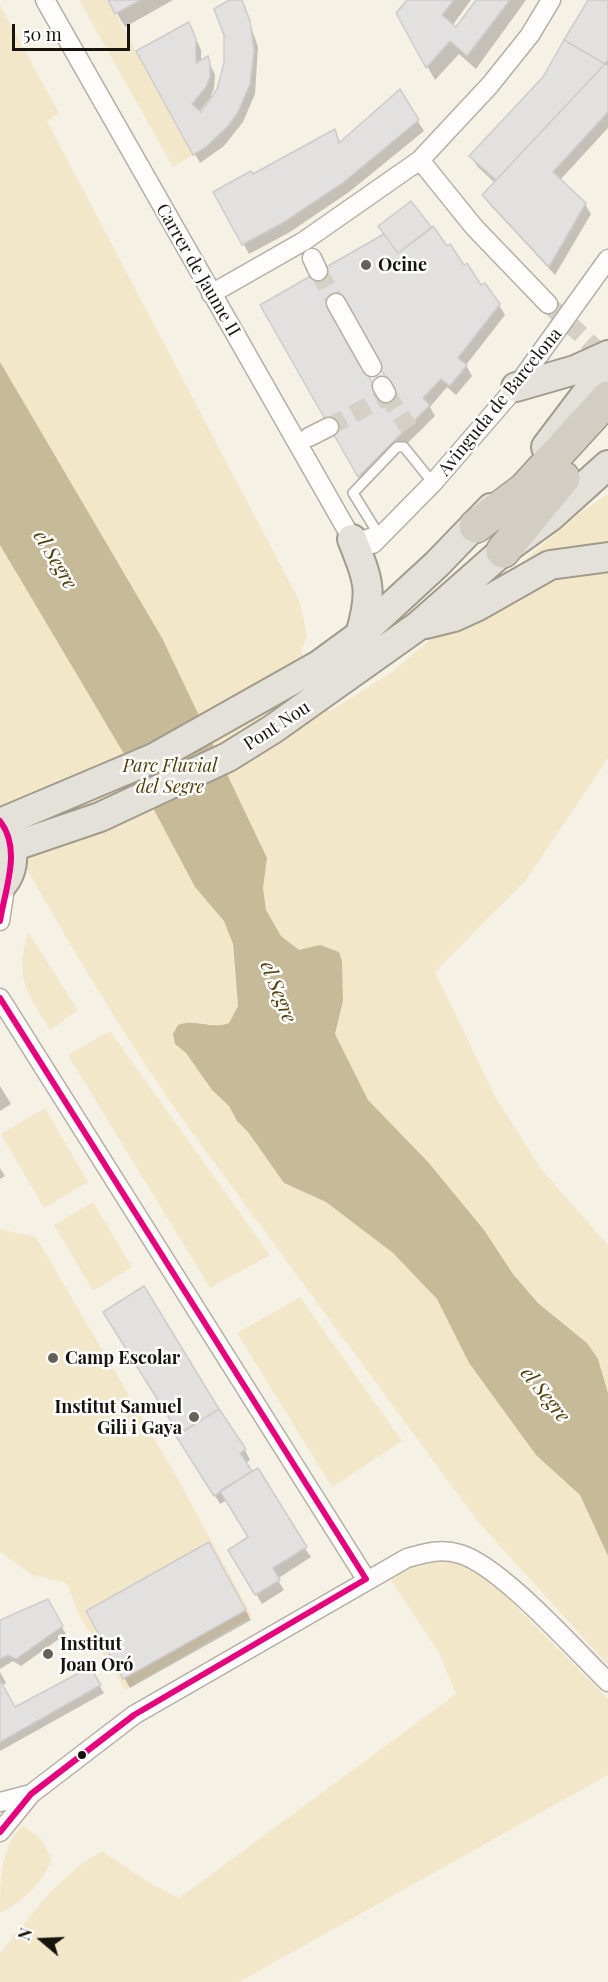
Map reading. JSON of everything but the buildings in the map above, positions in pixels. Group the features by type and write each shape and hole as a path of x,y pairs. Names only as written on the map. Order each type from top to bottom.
{"highway":[{"path":"476,526 525,489 608,398"},
{"path":"503,551 541,502 608,431"}],"main road":[{"path":"516,387 575,370 608,355"},
{"name":"Pont Nou","path":"4,820 154,758 319,664 360,635 476,526 548,444 608,364"},
{"name":"Pont Nou","path":"12,848 100,817 228,757 331,690 418,626 503,551 550,518 608,465"},
{"path":"360,635 369,602 369,580 364,545"},
{"path":"418,626 476,607 550,565 608,557"},
{"path":"3,884 12,866 12,848 4,820"}],"street":[{"name":"Carrer de Jaume II","path":"45,0 211,294 364,545"},
{"path":"211,294 304,241 420,160 490,84 530,35 551,0"},
{"path":"420,160 474,227 548,304"},
{"name":"Avinguda de Barcelona","path":"364,545 434,483 516,387 608,259"},
{"path":"336,303 372,367"},
{"path":"309,437 329,427"},
{"path":"0,921 3,884"},
{"path":"0,998 366,1579"},
{"path":"0,1832 31,1794 134,1715 366,1579 406,1558 438,1550 462,1554 494,1571 608,1682"},
{"path":"0,1802 31,1794"}],"lane":[{"path":"364,545 353,493 397,447 404,447 434,483"}],"green space":[{"path":"79,0 108,0 193,155 173,167"},
{"name":"Parc Fluvial del Segre","path":"0,5 59,113 47,121 300,602 307,636 301,651 329,712 392,672 581,512 608,494 608,758 526,880 435,972 496,1098 542,1170 608,1245 608,1393 598,1359 587,1343 539,1303 513,1274 484,1230 429,1163 368,1100 335,1034 343,1001 342,961 308,949 299,950 281,936 270,917 232,942 238,1006 229,1024 219,1026 199,1022 186,1053 212,1090 229,1106 237,1121 248,1132 284,1183 326,1202 393,1253 428,1288 437,1299 469,1363 536,1455 580,1495 608,1556 608,1665 479,1523 194,1135 92,981 0,821"},
{"path":"28,932 78,1010 50,1030 25,984 22,962"},
{"path":"110,1031 270,1255 210,1288 68,1055"},
{"path":"45,1108 88,1182 44,1208 1,1134"},
{"path":"93,1202 132,1267 93,1291 54,1225"},
{"name":"Camp Escolar","path":"0,1229 36,1237 178,1479 252,1616 125,1690 79,1615 67,1583 32,1575 0,1552"},
{"path":"300,1297 402,1441 332,1487 237,1333"},
{"path":"440,1560 470,1565 488,1578 608,1699 608,1775 239,1982 0,1982 0,1954 12,1938 50,1892 80,1865 102,1851 150,1883 179,1898 456,1694 439,1653 390,1579 405,1568"},
{"path":"23,1825 41,1839 52,1860 43,1877 31,1891 0,1913 1,1878 6,1854 15,1834"}],"water":[{"name":"el Segre","path":"0,362 162,638 267,858 263,888 266,910 281,936 299,950 320,945 339,952 342,961 343,1001 335,1034 368,1100 429,1163 484,1230 513,1274 538,1303 587,1343 598,1359 608,1393 608,1556 580,1495 536,1455 469,1363 437,1299 393,1253 326,1202 284,1183 248,1132 237,1121 229,1106 212,1090 186,1053 175,1044 173,1034 178,1025 229,1023 238,1006 233,944 224,921 195,887 127,759 0,545"}],"tunnel":[{"path":"318,271 336,303"},
{"path":"548,304 608,360"},
{"path":"386,393 409,428"},
{"path":"329,427 388,395"}],"transit line":[{"path":"0,821 7,832 11,857 0,921"},
{"path":"0,998 366,1579"},
{"path":"0,1832 31,1794 134,1715 366,1579"}],"place":[{"name":"Ocine","path":"366,265"},
{"name":"Camp Escolar","path":"53,1358"},
{"name":"Institut Samuel Gili i Gaya","path":"194,1417"},
{"name":"Institut Joan Oró","path":"48,1654"}]}
